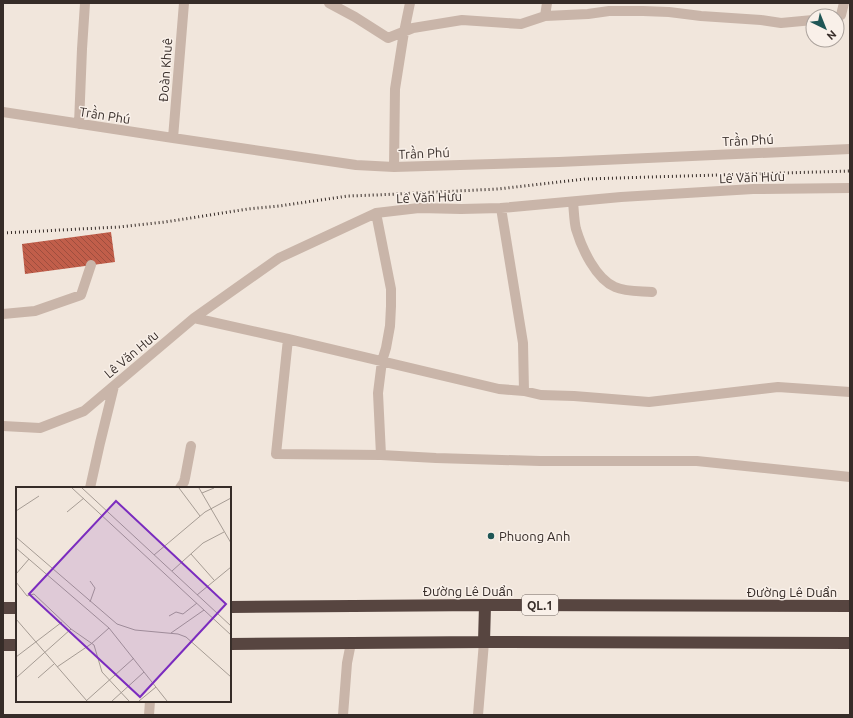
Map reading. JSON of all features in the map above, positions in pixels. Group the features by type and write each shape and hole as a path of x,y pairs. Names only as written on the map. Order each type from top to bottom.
{"highway":[{"name":"Đường Lê Duẩn","path":"231,607 485,605 850,606"},
{"path":"484,642 485,605"},
{"path":"3,608 16,608"},
{"path":"231,644 484,642 850,643"},
{"path":"3,645 16,645"}],"street":[{"path":"79,124 85,3"},
{"name":"Đoàn Khuê","path":"173,138 184,3"},
{"path":"329,3 355,17 388,38 414,28 462,20 521,24 545,16 588,14 610,7 781,23 805,21"},
{"path":"394,166 395,89 410,3"},
{"path":"545,16 547,3"},
{"name":"Trần Phú","path":"3,112 356,165 394,166 566,161 850,149"},
{"name":"Lê Văn Hưu","path":"3,426 40,428 84,411 194,318 279,258 376,213 419,208 501,208 621,197 753,189 850,188"},
{"path":"573,202 576,228 581,242 590,262 602,278 616,288 652,292"},
{"path":"501,208 523,343 524,391"},
{"path":"376,213 391,289 390,326 382,361 378,393 381,455"},
{"path":"3,314 35,311 81,295 91,265"},
{"path":"194,318 499,389 524,391 541,395 649,402 778,387 850,392"},
{"path":"288,339 276,454 381,455 540,461 697,461 850,477"},
{"path":"90,487 114,386"},
{"path":"181,487 184,482 191,446"},
{"path":"478,715 484,642"},
{"path":"343,715 347,663 351,643"},
{"path":"149,715 150,702"}],"building":[{"path":"111,232 115,262 25,274 22,244"}],"railway":[{"path":"3,233 119,227 165,222 348,196 498,189 585,179 850,171"}],"place":[{"name":"Phuong Anh","path":"491,536"}]}
